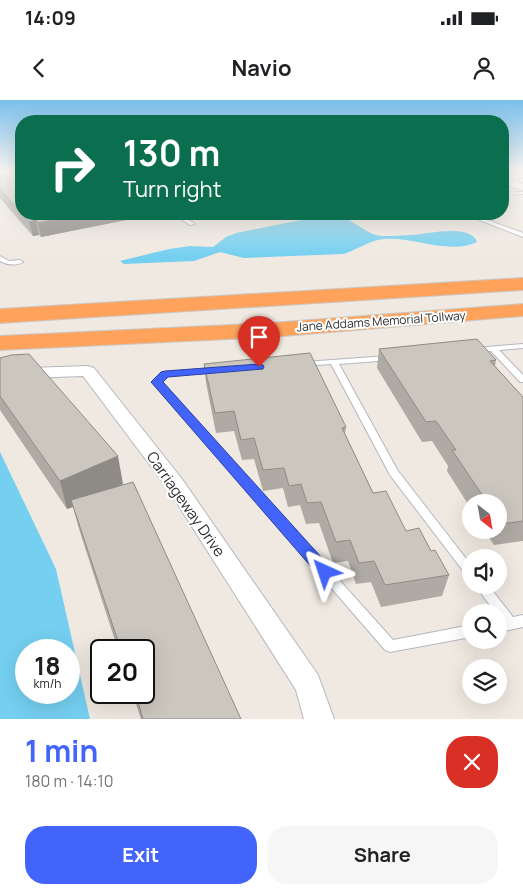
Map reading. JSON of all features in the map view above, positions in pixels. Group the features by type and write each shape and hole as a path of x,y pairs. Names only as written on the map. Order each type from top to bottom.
{"highway":[{"path":"0,316 434,291 523,284"},
{"name":"Jane Addams Memorial Tollway","path":"0,343 271,330 523,310"}],"street":[{"name":"Carriageway Drive","path":"0,374 88,371 175,484 308,684 319,719"}],"lane":[{"path":"186,220 192,224"},
{"path":"483,220 523,235"},
{"path":"0,258 8,263 20,262"},
{"path":"464,351 523,346"},
{"path":"493,349 523,380"},
{"path":"294,364 396,357"},
{"path":"334,362 394,474 462,561"},
{"path":"224,370 165,374 157,382 390,646 462,633"},
{"path":"488,594 511,624"}],"water":[{"path":"301,220 348,220 377,235 412,235 457,231 473,236 477,242 455,247 408,240 385,239 373,241 343,254 244,258 220,252 194,261 124,264 120,261 169,249 190,246 213,247 226,237 236,233"},
{"path":"0,452 56,569 72,639 15,639 15,704 80,704 80,675 90,719 0,719"}],"building":[{"path":"9,199 15,199 15,206"},
{"path":"36,220 53,220 38,223"},
{"path":"477,339 496,360 490,361 523,397 523,521 508,523 508,494 482,494 452,450 456,450 436,421 426,422 379,349"},
{"path":"310,353 346,427 342,428 373,493 386,491 406,531 419,528 431,551 435,550 449,575 385,585 374,561 359,563 350,540 336,542 321,502 307,503 301,484 289,486 284,468 263,470 254,438 241,440 234,411 215,413 204,364"},
{"path":"29,354 118,456 60,481 0,396 0,358"},
{"path":"133,482 241,719 143,719 139,704 155,704 155,639 117,639 71,500"}],"route":[{"path":"259,367 165,374 157,382 325,572"}]}
